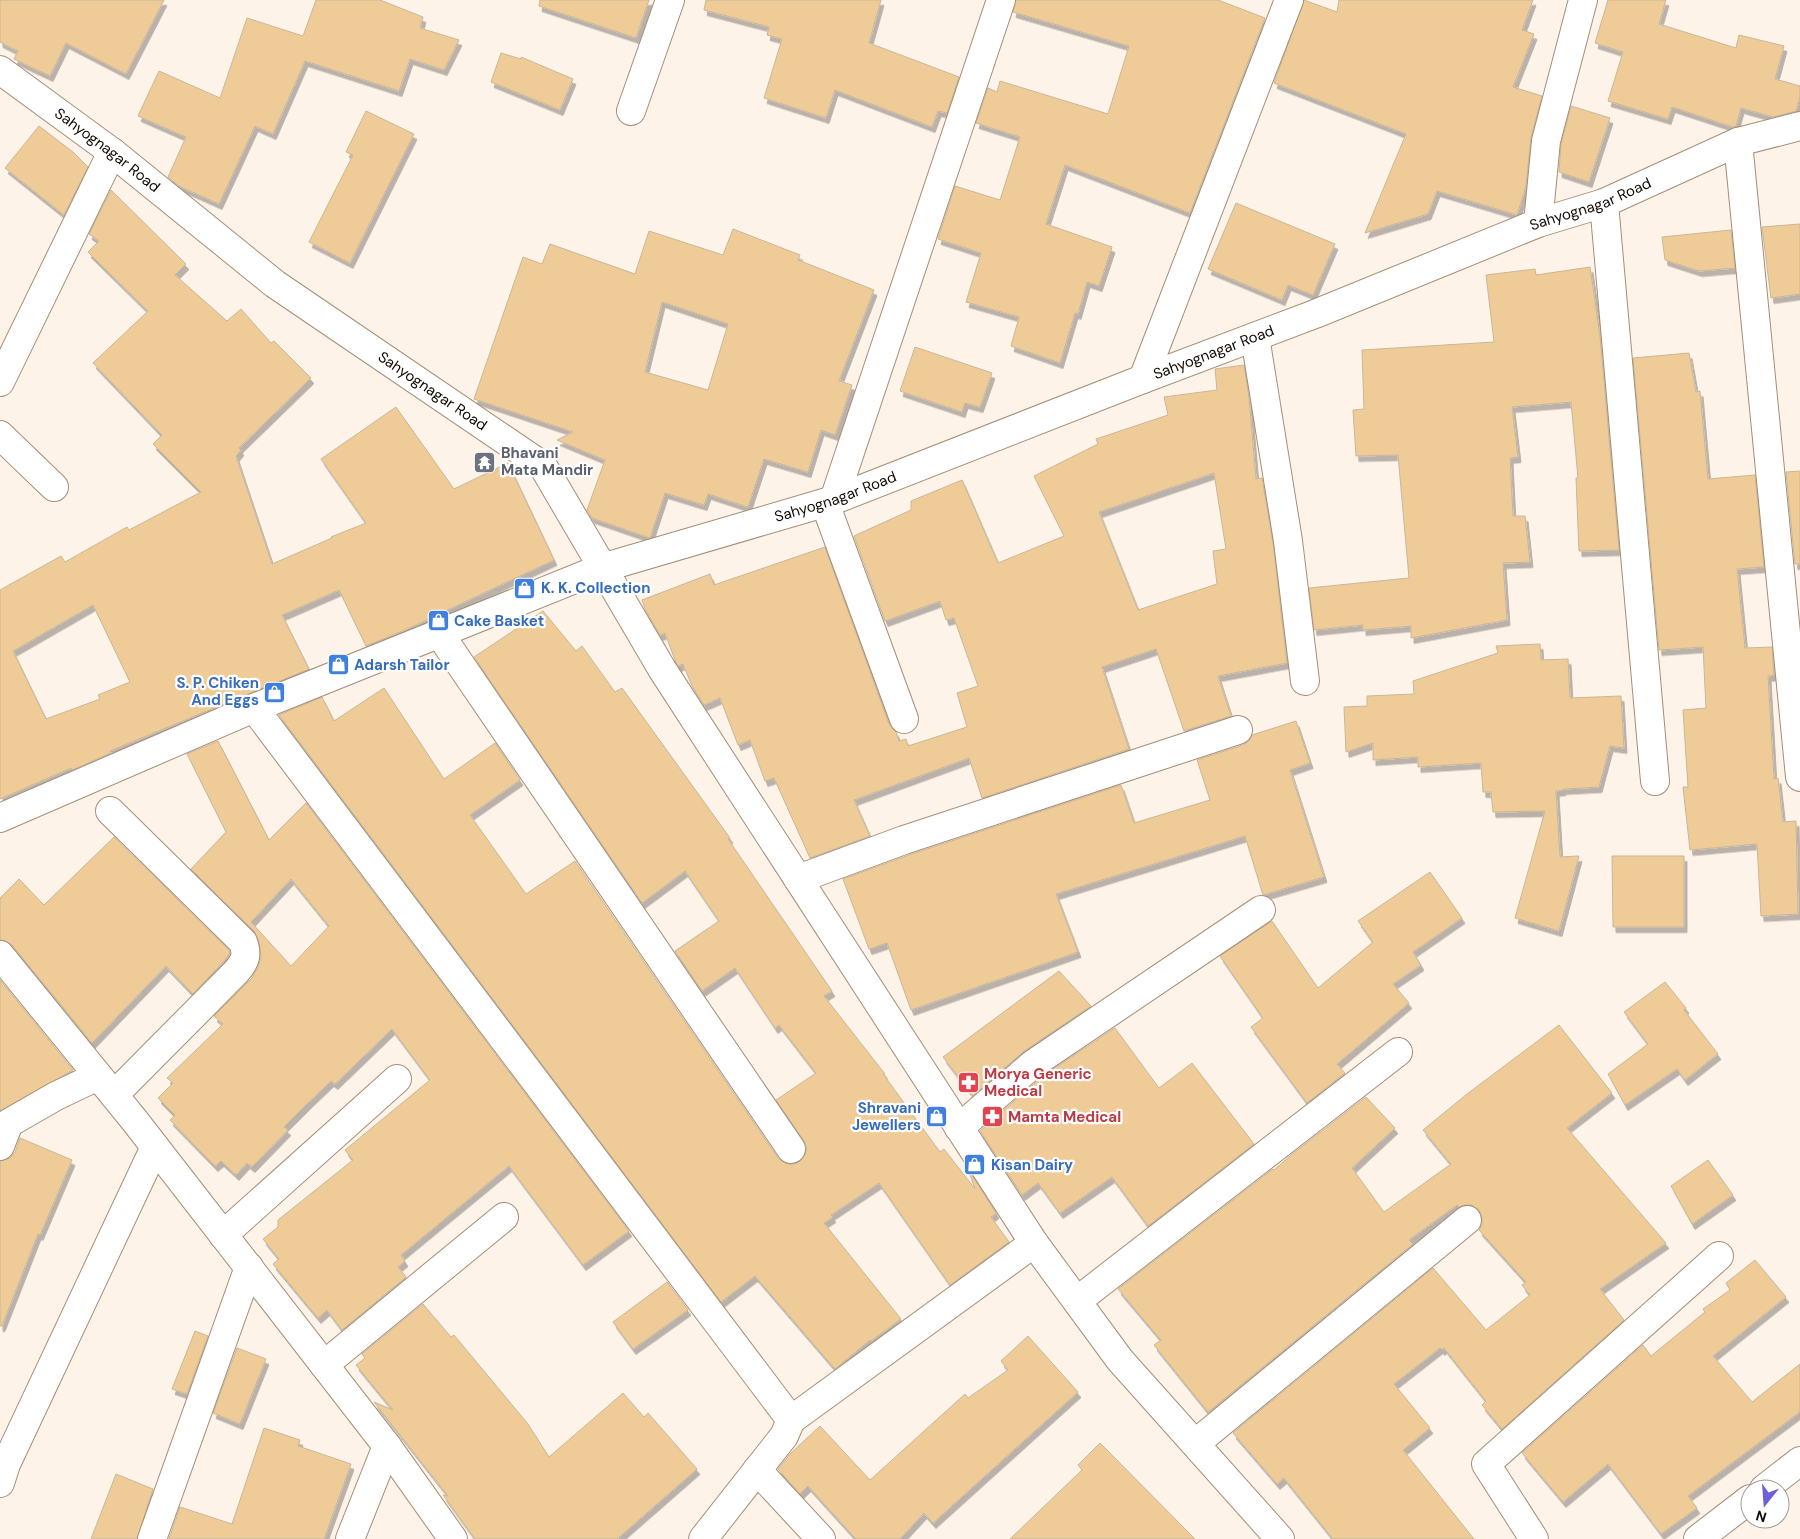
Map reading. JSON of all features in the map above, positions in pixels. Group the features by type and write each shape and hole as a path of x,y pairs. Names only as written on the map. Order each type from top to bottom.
{"street":[{"path":"632,112 670,0"},
{"path":"904,719 830,501 1001,0"},
{"path":"1143,379 1289,0"},
{"path":"1538,223 1546,141 1583,0"},
{"name":"Sahyognagar Road","path":"0,70 112,152 275,284 543,466 602,568 830,501 1255,337 1538,223 1604,203 1738,142 1800,126"},
{"path":"1738,142 1800,777"},
{"path":"0,382 112,152"},
{"path":"1604,203 1655,780"},
{"path":"1255,337 1288,542 1305,681"},
{"path":"0,435 54,487"},
{"path":"0,818 254,708 602,568 662,670 1034,1243 1120,1360 1280,1539"},
{"path":"439,633 791,1149"},
{"path":"254,708 791,1420"},
{"path":"798,879 904,840 1238,730"},
{"path":"0,1146 9,1123 56,1096 106,1086 236,972 244,962 246,952 243,942 110,811"},
{"path":"959,1128 1033,1064 1261,910"},
{"path":"0,955 249,1267 387,1446 453,1539"},
{"path":"1077,1301 1398,1052"},
{"path":"223,1235 397,1079"},
{"path":"0,1483 6,1464 155,1147"},
{"path":"324,1365 504,1217"},
{"path":"1196,1443 1466,1220"},
{"path":"703,1539 784,1436 791,1420 1034,1243"},
{"path":"1534,1539 1486,1464 1719,1256"},
{"path":"152,1539 249,1267"},
{"path":"350,1539 387,1446"},
{"path":"1777,1479 1800,1461"},
{"path":"757,1470 821,1539"},
{"path":"1698,1539 1740,1507"}],"building":[{"path":"0,0 164,0 126,74 66,43 50,76 14,59 18,51 0,42"},
{"path":"316,0 380,0 423,17 420,28 459,40 444,70 410,59 399,91 305,61 273,134 255,126 219,204 179,186 168,177 186,137 138,116 159,71 220,98 247,18 303,36"},
{"path":"540,0 649,0 636,38 539,6"},
{"path":"706,0 881,0 869,43 959,77 947,113 938,111 932,127 835,90 826,118 764,98 782,39 767,35 769,27 704,10"},
{"path":"1016,0 1218,0 1265,18 1190,213 1065,165 1046,224 1112,247 1099,286 1087,282 1078,314 1075,313 1060,363 1011,346 1019,317 966,302 981,253 938,239 955,186 1000,200 1020,137 976,123 988,88 997,92 1000,81 1108,114 1129,46 1013,12"},
{"path":"1304,0 1337,12 1339,0 1533,0 1522,30 1534,34 1513,87 1542,96 1531,137 1526,186 1517,215 1437,191 1428,214 1365,233 1406,134 1274,83"},
{"path":"1608,0 1666,0 1659,24 1736,48 1739,35 1784,46 1775,79 1800,86 1800,97 1796,111 1773,117 1741,108 1736,126 1733,127 1672,107 1668,119 1608,101 1623,52 1595,43"},
{"path":"501,53 521,59 521,57 573,79 560,110 491,82"},
{"path":"1571,106 1610,118 1589,182 1559,172 1561,144"},
{"path":"366,111 414,134 350,263 309,242 353,155 346,152"},
{"path":"39,126 73,152 88,167 64,215 5,168"},
{"path":"111,190 186,264 175,275 227,321 241,309 271,343 274,341 311,378 239,448 241,450 236,456 272,564 366,523 321,459 396,407 454,489 508,463 554,560 405,630 366,646 339,590 282,615 309,669 110,751 111,753 0,799 0,590 61,556 65,562 127,527 129,530 201,492 153,444 162,435 93,363 148,311 88,252 99,241 89,234","holes":["93,605 130,682 98,695 100,699 46,719 13,651"]},
{"path":"1236,203 1335,244 1313,295 1288,285 1282,300 1208,269"},
{"path":"1800,224 1800,294 1771,298 1762,227"},
{"path":"733,229 800,255 798,260 874,290 839,381 852,385 835,435 821,430 808,472 764,459 748,507 708,494 704,505 665,493 650,538 592,518 587,510 605,460 557,440 573,432 474,399 523,257 542,264 550,244 635,274 649,231 723,255","holes":["662,302 728,324 708,390 645,372"]},
{"path":"1731,230 1735,268 1699,271 1665,260 1662,237"},
{"path":"1590,267 1600,336 1619,550 1579,551 1576,478 1578,478 1571,402 1512,407 1518,457 1510,458 1513,516 1525,516 1530,562 1503,563 1507,620 1411,638 1411,626 1363,630 1363,625 1314,630 1309,588 1409,578 1398,455 1356,456 1353,410 1364,409 1362,350 1494,342 1486,275 1535,269 1536,275"},
{"path":"915,347 992,373 980,407 965,403 962,412 900,391"},
{"path":"1689,353 1696,392 1700,391 1708,479 1755,475 1764,567 1737,569 1745,648 1772,647 1774,675 1768,676 1774,779 1778,778 1783,822 1796,821 1798,914 1761,916 1757,844 1690,850 1683,787 1688,787 1683,710 1706,708 1703,647 1659,650 1633,358"},
{"path":"1244,365 1249,398 1256,479 1262,478 1273,543 1287,663 1218,676 1231,716 1184,731 1156,649 1102,667 1129,749 982,798 969,758 854,800 870,836 810,858 774,778 765,781 750,740 738,745 720,698 704,705 692,686 683,664 678,666 676,663 665,633 660,635 642,600 710,574 714,585 825,547 889,724 896,732 899,741 906,739 908,746 967,727 957,693 978,686 954,618 946,620 940,601 885,621 854,536 911,510 911,501 962,480 998,563 1064,536 1034,476 1098,444 1096,439 1168,415 1164,397 1217,390 1215,369","holes":["1214,473 1226,549 1213,551 1217,584 1138,610 1099,512"]},
{"path":"1800,471 1800,564 1795,564 1786,472"},
{"path":"543,611 576,651 582,646 615,692 622,688 730,838 728,839 832,991 824,996 885,1074 883,1074 940,1152 944,1149 975,1189 968,1169 996,1213 991,1217 1009,1242 950,1285 879,1183 831,1215 833,1217 824,1223 901,1319 870,1340 835,1369 755,1276 721,1302 279,715 322,697 334,721 384,688 444,779 495,743 520,780 470,815 526,894 575,861 778,1158 792,1165 799,1162 805,1155 807,1148 776,1100 816,1073 779,1025 775,1028 735,968 702,991 675,951 719,921 685,871 642,903 474,657"},
{"path":"1540,644 1541,660 1568,659 1570,698 1621,696 1624,748 1610,746 1599,787 1556,791 1560,857 1579,856 1559,931 1515,918 1545,811 1493,812 1491,792 1483,792 1481,763 1418,767 1418,757 1373,760 1373,743 1346,752 1344,707 1367,706 1367,696 1414,694 1413,681 1498,653 1496,646"},
{"path":"1296,721 1310,763 1290,770 1324,877 1263,895 1245,836 1056,894 1078,952 911,1010 887,943 869,949 843,879 909,855 1121,785 1134,823 1210,800 1197,760 1243,745 1249,741 1252,735"},
{"path":"218,741 269,840 306,803 629,1231 583,1265 509,1166 401,1255 405,1261 398,1267 406,1277 342,1330 327,1310 318,1318 273,1264 279,1259 263,1239 278,1227 278,1220 353,1160 345,1150 430,1080 392,1029 335,1084 331,1081 309,1102 284,1127 288,1130 252,1167 247,1163 236,1175 221,1161 215,1166 170,1120 175,1115 158,1098 173,1083 167,1078 223,1024 214,1016 252,978 261,957 259,942 254,931 191,869 226,832 187,754","holes":["291,879 329,926 291,966 251,922"]},
{"path":"114,837 230,953 193,994 166,966 92,1043 12,945 0,940 0,898 19,879 44,905"},
{"path":"1612,856 1684,856 1684,927 1613,927"},
{"path":"1430,872 1462,918 1413,952 1421,965 1393,984 1409,1003 1337,1064 1345,1073 1307,1103 1251,1027 1263,1018 1220,956 1272,921 1318,988 1373,942 1358,921"},
{"path":"1059,971 1091,1006 1024,1051 973,1096 943,1057"},
{"path":"0,980 73,1070 0,1111"},
{"path":"1665,982 1718,1054 1685,1080 1677,1069 1625,1105 1608,1074 1648,1044 1624,1012"},
{"path":"1559,1025 1612,1093 1567,1128 1666,1243 1600,1289 1624,1320 1502,1429 1482,1405 1486,1401 1444,1348 1442,1350 1440,1348 1394,1384 1430,1428 1403,1450 1474,1539 1333,1539 1284,1478 1277,1484 1233,1433 1433,1268 1486,1330 1530,1295 1522,1285 1526,1282 1479,1230 1482,1225 1482,1218 1479,1210 1472,1205 1459,1207 1457,1205 1409,1240 1413,1244 1208,1412 1154,1345 1161,1340 1118,1289 1366,1097 1395,1128 1352,1168 1384,1212 1451,1164 1423,1130 1467,1094"},
{"path":"1115,1028 1159,1088 1192,1063 1254,1144 1148,1226 1112,1177 1060,1213 1038,1183 1022,1195 980,1131 1043,1076"},
{"path":"20,1138 72,1160 40,1235 38,1234 2,1326 0,1326 0,1161 10,1158 15,1152"},
{"path":"1708,1160 1733,1195 1692,1224 1671,1186"},
{"path":"1755,1260 1786,1297 1713,1356 1752,1402 1800,1364 1800,1412 1688,1496 1697,1508 1661,1534 1608,1464 1563,1502 1522,1453 1643,1345 1651,1356 1705,1312 1703,1309 1730,1290 1726,1283"},
{"path":"667,1282 688,1310 633,1349 613,1322"},
{"path":"423,1304 451,1337 454,1335 528,1424 549,1457 623,1393 644,1417 648,1413 697,1469 617,1539 475,1539 443,1495 448,1496 374,1402 393,1410 356,1365 365,1358 362,1354"},
{"path":"195,1331 208,1336 187,1394 172,1389"},
{"path":"1028,1336 1078,1392 933,1523 924,1513 900,1539 856,1539 808,1486 800,1494 778,1469 791,1453 820,1426 870,1480 965,1394 968,1398 1008,1370 1001,1361"},
{"path":"237,1348 266,1359 240,1424 213,1413"},
{"path":"264,1428 300,1440 298,1446 351,1464 324,1539 169,1539 180,1507 232,1524"},
{"path":"1100,1443 1195,1539 1010,1539 1082,1470 1078,1465"},
{"path":"116,1474 153,1489 137,1539 91,1539"}],"place":[{"name":"Bhavani Mata Mandir","path":"485,462"},
{"name":"K. K. Collection","path":"525,588"},
{"name":"Cake Basket","path":"438,621"},
{"name":"Adarsh Tailor","path":"338,665"},
{"name":"S. P. Chiken And Eggs","path":"275,692"},
{"name":"Morya Generic Medical","path":"968,1083"},
{"name":"Shravani Jewellers","path":"937,1117"},
{"name":"Mamta Medical","path":"992,1117"},
{"name":"Kisan Dairy","path":"975,1165"}]}
